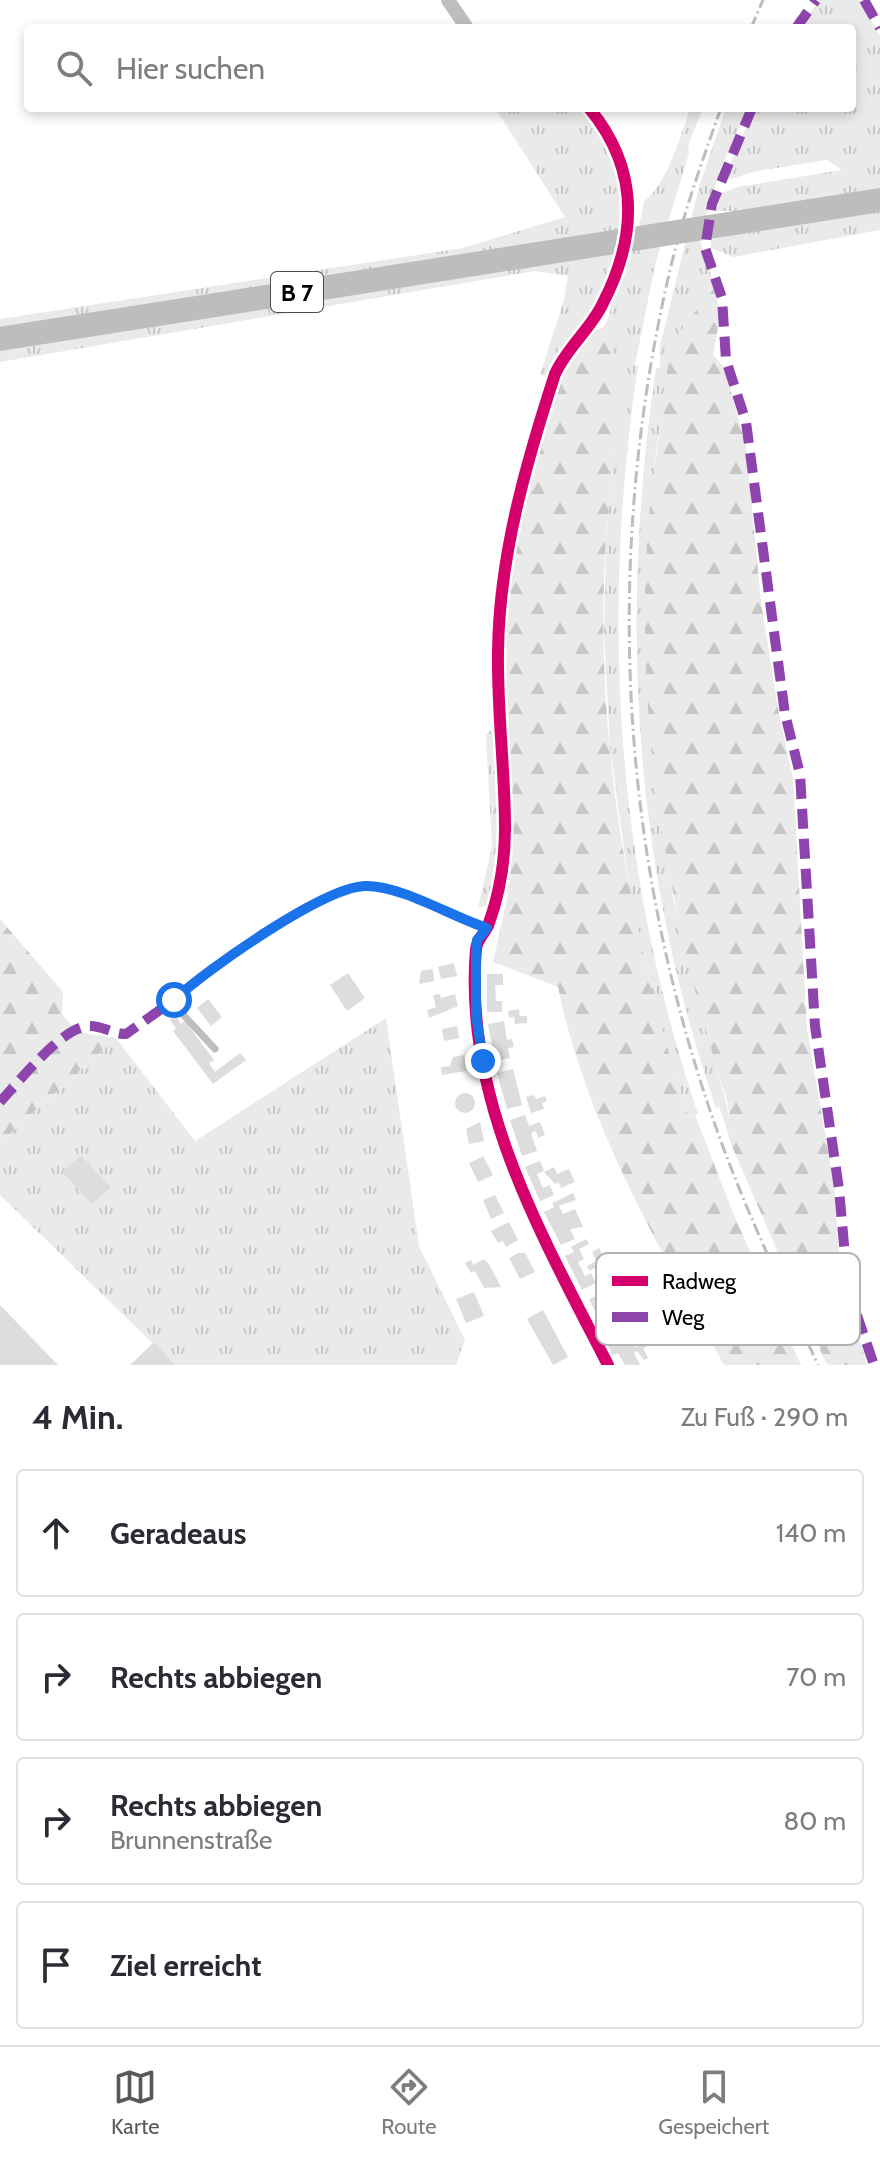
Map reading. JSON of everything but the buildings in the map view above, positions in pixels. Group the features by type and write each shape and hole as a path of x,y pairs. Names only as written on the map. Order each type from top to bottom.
{"highway":[{"name":"B 7","path":"0,339 880,200"}],"street":[{"path":"448,0 464,24"},
{"path":"592,112 609,131 625,172 629,218 622,258 602,305 563,356 555,374 516,509 497,650 505,850 498,898 487,928 477,940 476,1014 495,1116 534,1220 596,1341"},
{"path":"598,1345 608,1365"}],"lane":[{"path":"215,1049 176,1007 174,1000 259,938 323,899 354,888 374,887 487,928"}],"green space":[{"path":"819,0 859,0 880,36 880,189 745,211 716,211 722,193 737,187 842,170 827,160 757,171 727,180 726,173 753,112 856,112 856,24 803,24"},
{"path":"498,112 582,112 609,150 617,175 621,201 620,228 608,279 592,312 548,376 540,375 564,300 568,276 535,271 0,362 0,319 463,248 565,217"},
{"path":"689,112 701,112 688,145 689,153 655,265 635,365 638,366 626,461 620,555 619,649 623,743 633,837 649,930 670,1022 698,1114 688,1117 664,1040 632,906 610,748 604,634 606,538 615,446 607,333 602,328 635,239 644,201 659,184 678,145"},
{"path":"725,112 746,112 719,172 700,241 715,287 674,343 656,451 648,541 648,705 673,898 730,1119 724,1121 719,1107 716,1108 688,1018 666,927 651,834 641,742 637,649 638,555 656,368 660,368 660,346 699,187"},
{"path":"880,212 880,230 733,257 711,248 711,240 737,233"},
{"path":"715,287 720,316 713,355 724,367 746,446 761,601 793,778 807,1028 835,1192 839,1253 778,1253 731,1144 724,1121 730,1118 727,1101 682,937 666,854 654,770 647,685 645,600 649,516 665,384 675,341"},
{"path":"602,328 611,343 616,367 616,428 603,611 605,685 620,831 648,975 688,1117 695,1115 751,1253 663,1253 605,1135 586,1087 558,987 493,962 507,899 510,849 503,648 513,550 545,420 560,377 592,331"},
{"path":"490,731 495,732 501,801 494,903 478,908 492,846 486,735"},
{"path":"0,919 63,992 62,1014 77,1032 116,1038 0,1143"},
{"path":"386,1018 419,1246 465,1340 456,1365 175,1365 0,1195 0,1143 116,1038 195,1141","holes":["81,1155 110,1186 92,1204 63,1172"]},
{"path":"860,1341 867,1365 828,1365 818,1345 860,1345"},
{"path":"713,1345 792,1345 801,1365 724,1365"}],"railway":[{"path":"753,24 763,0"},
{"path":"720,112 675,249 649,376 636,483 630,590 631,698 640,804 657,911 681,1016 713,1119 767,1253"},
{"path":"809,1345 818,1365"}],"marked path":[{"path":"799,24 816,0"},
{"path":"864,0 880,28"},
{"path":"750,112 712,204 705,248 722,298 726,360 746,422 785,714 800,774 815,1026 839,1189 845,1253"},
{"path":"0,1102 42,1056 67,1035 90,1026 126,1034 174,1000"},
{"path":"860,1324 874,1365"}],"cycle path":[{"path":"592,112 617,154 625,178 627,227 623,252 603,303 555,374 524,476 509,546 498,652 504,852 493,911 476,949 475,1005 482,1060 512,1165 596,1341"},
{"path":"598,1345 608,1365"}],"route":[{"path":"174,1000 259,938 323,899 340,891 374,887 406,896 487,928 477,940 476,950 476,1014 483,1061"}]}
